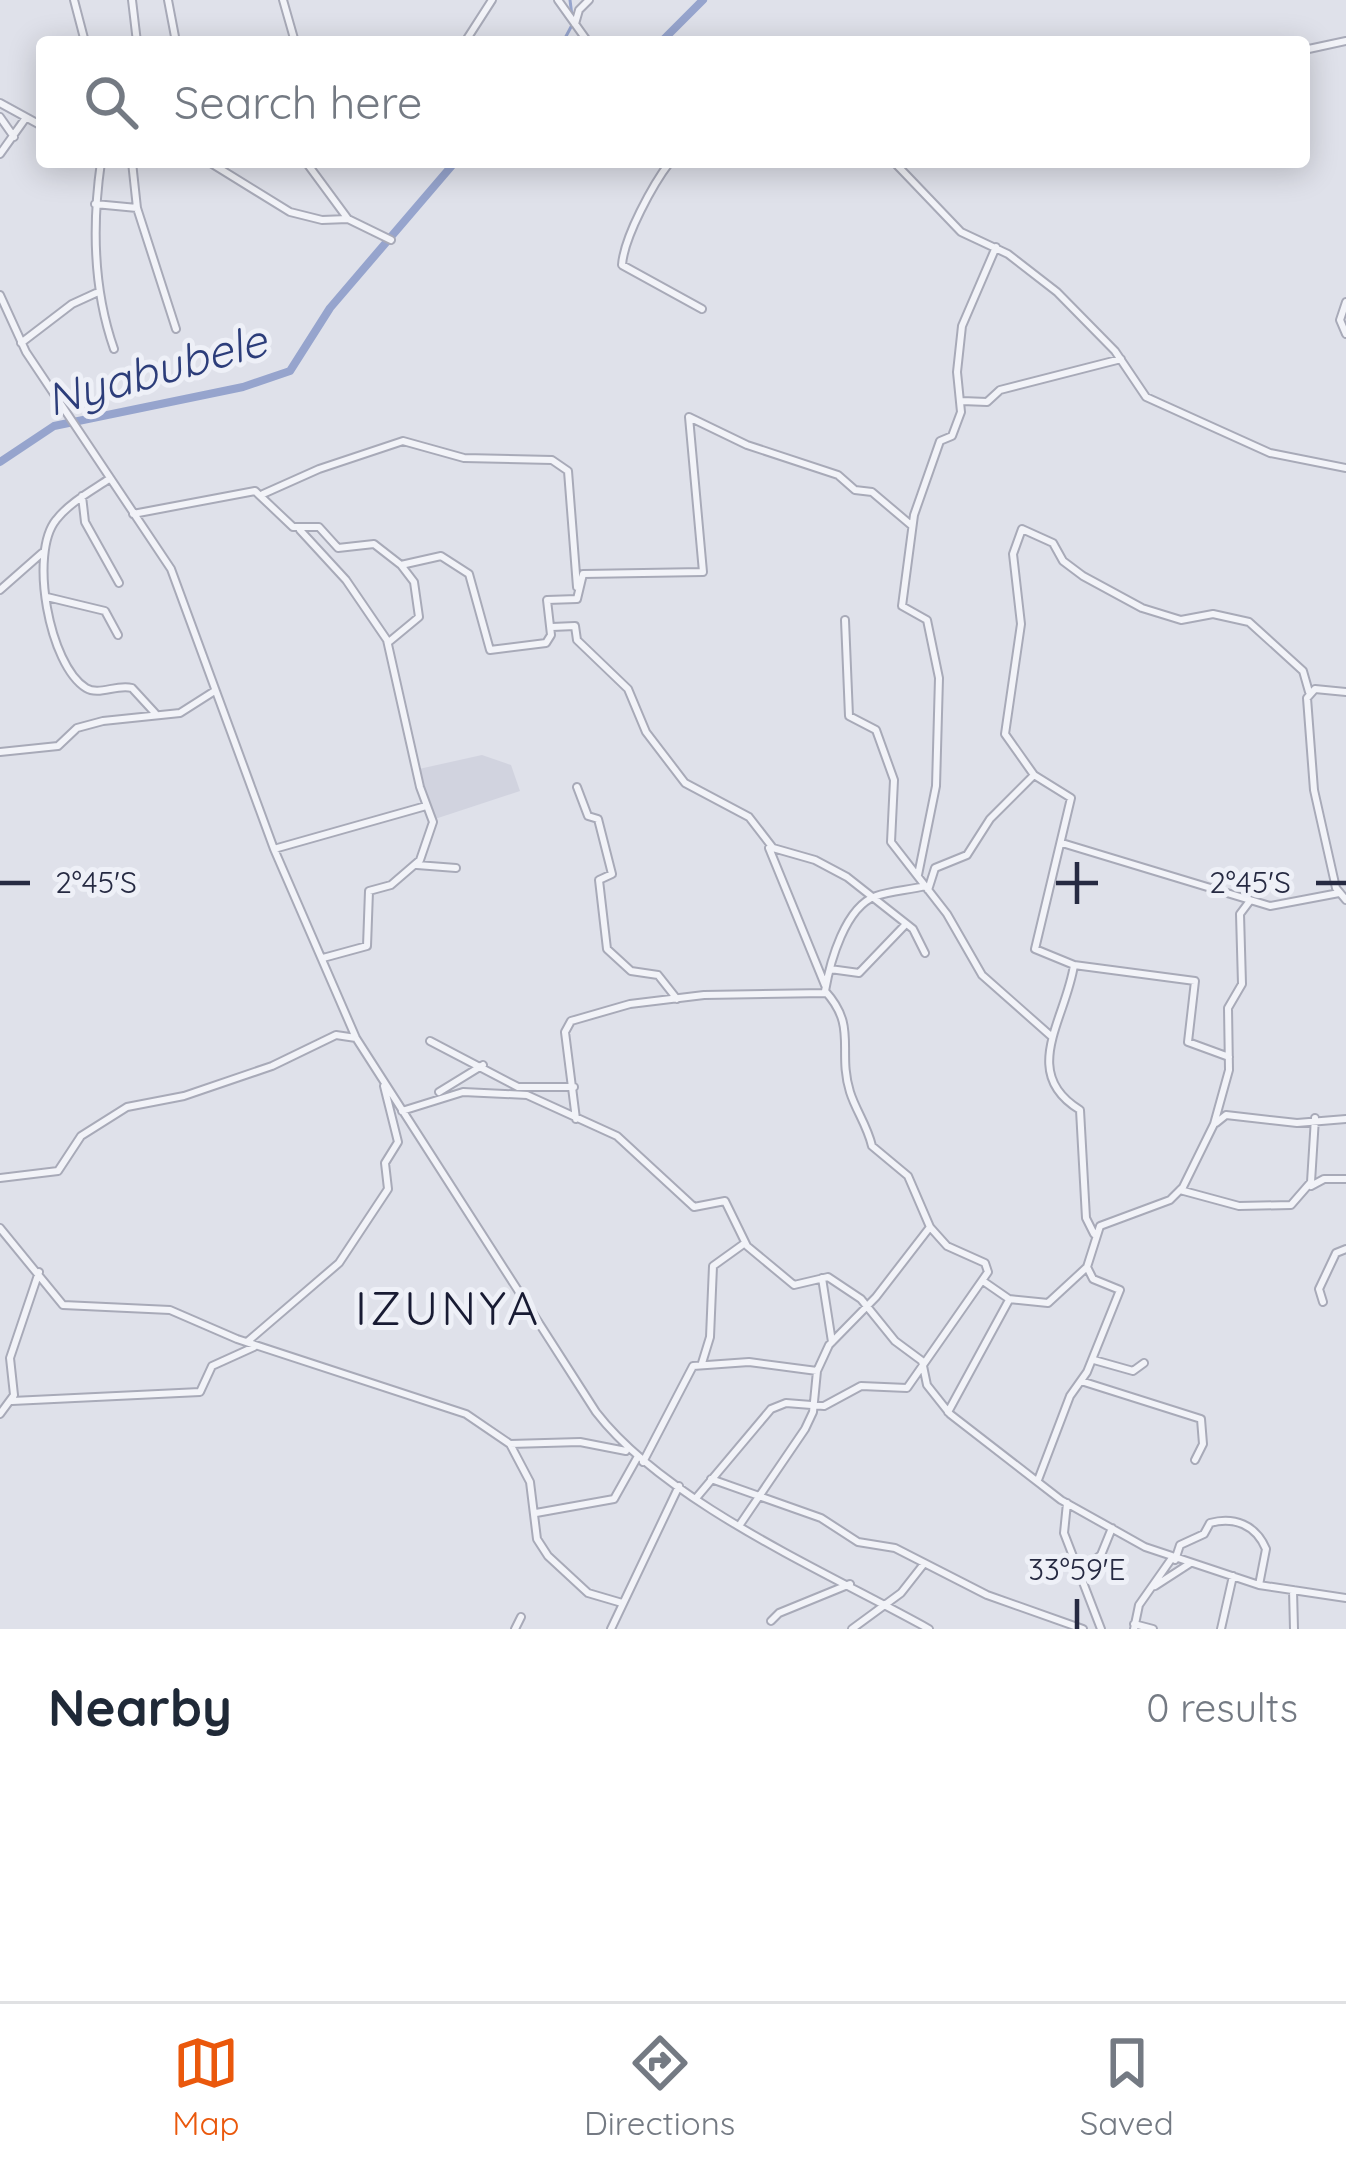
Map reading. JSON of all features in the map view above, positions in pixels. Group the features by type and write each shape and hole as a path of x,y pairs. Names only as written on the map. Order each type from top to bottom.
{"street":[{"path":"74,0 83,36"},
{"path":"133,0 136,36"},
{"path":"168,0 175,36"},
{"path":"283,0 293,36"},
{"path":"469,36 492,0"},
{"path":"558,0 583,36"},
{"path":"576,28 576,15 589,0"},
{"path":"1310,49 1346,40"},
{"path":"0,103 36,123"},
{"path":"0,117 14,137"},
{"path":"0,154 26,119"},
{"path":"100,168 95,204 100,248 97,293 114,349"},
{"path":"133,168 137,208 176,329"},
{"path":"219,168 290,212 322,220 348,219 391,239"},
{"path":"316,168 348,219"},
{"path":"665,168 648,189 646,211 629,239 622,265 702,309"},
{"path":"900,168 961,232 996,248 1057,292 1120,359 1146,397 1218,425 1270,454 1346,468"},
{"path":"95,204 137,208"},
{"path":"919,875 920,847 936,786 939,688 927,620 902,606 911,525 937,449 952,436 962,401 957,372 962,326 996,248"},
{"path":"21,343 72,304 97,293"},
{"path":"0,295 21,343 171,569 274,849 356,1038 596,1412 637,1457 679,1486 929,1629"},
{"path":"1346,302 1340,315 1346,334"},
{"path":"962,401 987,402 1000,390 1120,359"},
{"path":"578,596 586,573 703,572 702,519 686,422 692,417 747,445 838,475 855,490 872,492 911,525"},
{"path":"133,514 226,493 263,494 403,441 464,458 552,460 568,471 578,596"},
{"path":"0,590 33,567 56,520 109,479"},
{"path":"263,494 346,580 389,644 434,830 415,865 391,885 369,891 367,946 323,958"},
{"path":"82,496 85,523 118,583"},
{"path":"300,530 319,526 338,548 374,544 401,565 414,582 419,617 389,644"},
{"path":"1229,1057 1188,1042 1195,981 1075,965 1034,947 1071,798 1034,775 1012,749 1004,724 1021,624 1013,554 1022,530 1053,543 1063,561 1083,576 1142,608 1181,620 1213,614 1244,619 1305,677 1344,694"},
{"path":"44,550 47,598 62,660 80,684 94,692 131,688 155,713"},
{"path":"401,565 441,556 469,574 487,649 546,644 551,628 547,600 578,596"},
{"path":"47,598 104,611 118,635"},
{"path":"845,620 849,716 879,734 894,781 891,842 919,875 982,975 1051,1036"},
{"path":"551,628 574,626 577,640 628,689 646,732 678,776 749,817 768,844 826,990 843,1011 849,1090 868,1126 872,1146 908,1176 930,1227 947,1246 985,1263 983,1281 907,1388 860,1386 813,1408 793,1404"},
{"path":"1305,677 1314,790 1339,892 1346,900"},
{"path":"0,752 58,746 77,728 180,712 213,692"},
{"path":"1309,692 1344,694"},
{"path":"927,888 935,868 971,851 990,819 1034,775"},
{"path":"577,787 587,816 598,819 612,874 599,880 608,949 631,971 658,975 676,999"},
{"path":"274,849 426,806"},
{"path":"1062,843 1250,902 1280,907 1339,892"},
{"path":"768,844 815,860 871,898 906,924 925,953"},
{"path":"415,865 456,868"},
{"path":"826,990 830,969 858,909 871,898 927,888"},
{"path":"1094,1234 1122,1214 1159,1208 1180,1190 1214,1124 1229,1057 1228,1008 1242,984 1240,914 1250,902"},
{"path":"830,969 859,973 906,924"},
{"path":"1037,1482 1120,1288 1093,1279 1088,1267 1094,1234 1086,1218 1080,1110 1058,1098 1050,1084 1051,1036 1075,965"},
{"path":"576,1119 568,1022 630,1004 826,990"},
{"path":"0,1178 58,1171 81,1136 127,1107 184,1096 272,1066 336,1036 356,1038"},
{"path":"430,1041 525,1089 574,1088"},
{"path":"439,1093 482,1065"},
{"path":"247,1342 336,1267 388,1189 385,1163 398,1142 381,1076"},
{"path":"402,1111 440,1096 497,1090 527,1096 616,1136 694,1207 725,1201 745,1243 794,1285 832,1279 868,1305 895,1341 924,1364 927,1384 948,1412 1067,1503 1174,1559 1259,1585 1346,1598"},
{"path":"1214,1124 1226,1115 1297,1123 1346,1119"},
{"path":"1308,1188 1315,1118"},
{"path":"1180,1190 1265,1209 1291,1205 1324,1179 1346,1180"},
{"path":"741,1523 805,1429 817,1371 832,1342 930,1227"},
{"path":"0,1228 63,1306 170,1310 247,1342 466,1414 511,1444 530,1482 537,1539 548,1556 588,1593 622,1604"},
{"path":"702,1363 710,1337 713,1266 745,1243"},
{"path":"1323,1302 1319,1289 1337,1252 1346,1249"},
{"path":"983,1281 1010,1299 1048,1303 1088,1267"},
{"path":"12,1401 10,1358 39,1272"},
{"path":"822,1278 832,1342"},
{"path":"948,1412 1010,1299"},
{"path":"0,1414 12,1401 203,1392 212,1366 257,1345"},
{"path":"1106,1362 1118,1355"},
{"path":"1093,1359 1137,1371 1144,1363"},
{"path":"536,1513 614,1499 637,1457 682,1396 688,1372 702,1363 749,1362 817,1371"},
{"path":"1081,1382 1201,1419 1203,1444 1196,1460"},
{"path":"697,1497 766,1412 813,1392"},
{"path":"511,1444 580,1442 637,1457"},
{"path":"710,1478 821,1518 858,1542 895,1548 923,1565 1066,1627 1083,1629"},
{"path":"611,1629 679,1486"},
{"path":"1067,1503 1064,1533 1101,1629"},
{"path":"1155,1586 1158,1573 1184,1542 1204,1534 1210,1522 1238,1522 1255,1530 1267,1549 1259,1585"},
{"path":"1080,1571 1101,1555 1113,1527"},
{"path":"1154,1629 1134,1627 1139,1605 1155,1586 1190,1564"},
{"path":"852,1629 923,1565"},
{"path":"1221,1629 1233,1576"},
{"path":"771,1621 779,1613 850,1584"},
{"path":"1293,1590 1294,1629"},
{"path":"515,1629 521,1617"},
{"path":"1048,1629 1054,1619"}],"shaded area":[{"path":"482,755 511,765 520,791 435,819 419,769"}],"waterway":[{"path":"570,0 572,16"},
{"name":"Nyabubele","path":"667,36 703,0"},
{"path":"566,36 572,25"},
{"name":"Nyabubele","path":"0,462 54,426 243,387 290,371 330,308 450,168"}],"district":[{"name":"IZUNYA","path":"448,1307"}]}
